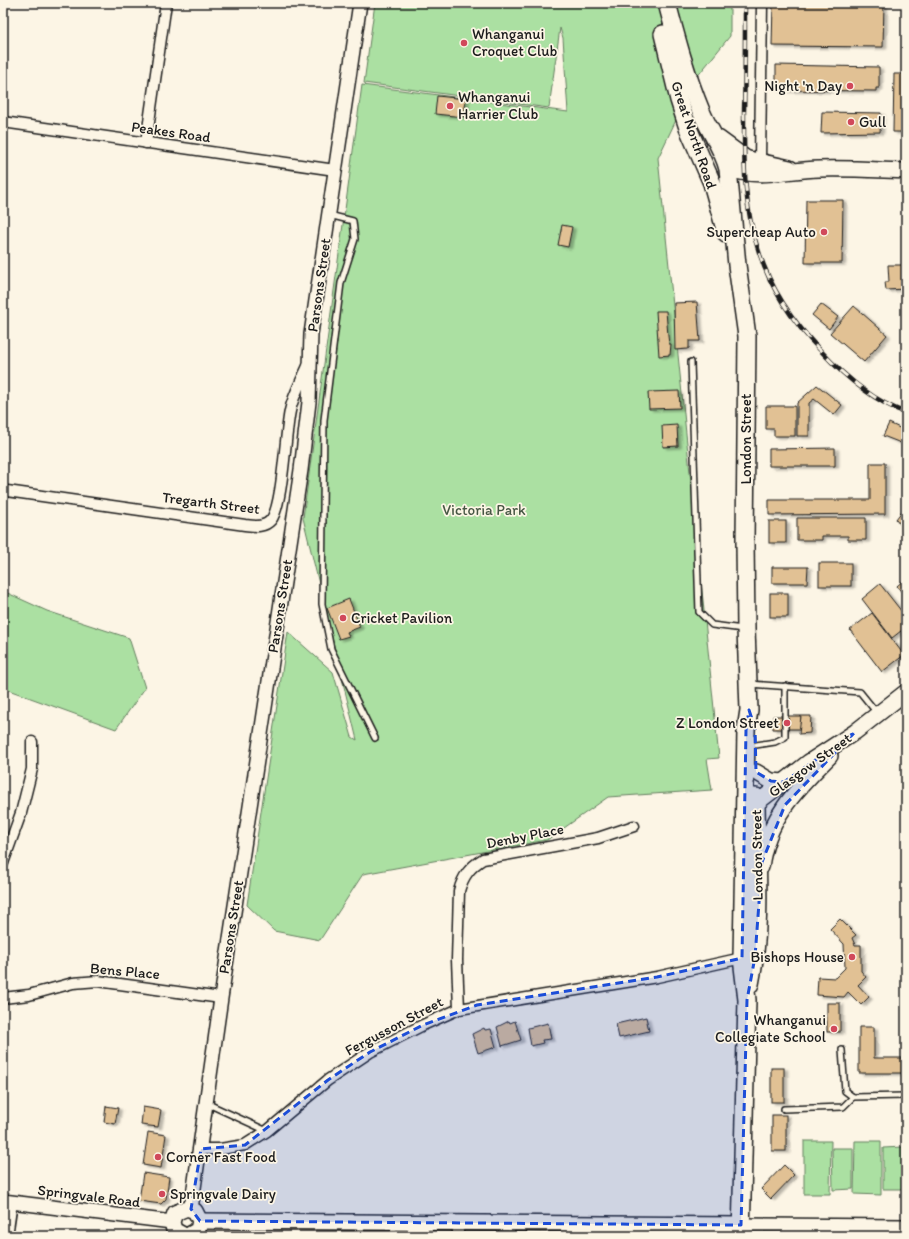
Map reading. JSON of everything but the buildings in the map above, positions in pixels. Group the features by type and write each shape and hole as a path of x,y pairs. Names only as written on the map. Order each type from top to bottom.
{"highway":[{"name":"Great North Road","path":"658,3 664,38 679,100 688,128 712,183 722,223 737,265"},
{"name":"Great North Road","path":"667,3 683,65 703,116 725,157 728,169"},
{"path":"683,65 690,106 702,137 712,156 728,169"},
{"path":"712,133 752,159"},
{"name":"London Street","path":"728,169 737,265 747,336 746,629 749,710 746,730 750,808 758,897 755,957 747,1000"},
{"name":"London Street","path":"741,1230 747,1000 742,958 750,808 756,772 756,745 754,728 749,710"}],"main road":[{"path":"728,169 736,162 752,159 797,170"},
{"path":"728,169 745,174 763,175 797,170 906,171"},
{"name":"Glasgow Street","path":"750,808 809,762 855,732 906,692"},
{"name":"Glasgow Street","path":"758,897 762,862 767,844 776,821 785,805 799,788 855,732"},
{"path":"756,772 771,780 784,782"},
{"path":"196,1215 198,1230 195,1233 184,1236 174,1230 172,1222 175,1213 178,1210 196,1215 458,1229 741,1230"}],"street":[{"path":"146,143 166,3"},
{"name":"Parsons Street","path":"196,1215 205,1102 301,470 309,402 311,334 360,3"},
{"path":"752,159 762,3"},
{"name":"Peakes Road","path":"3,122 335,170"},
{"name":"Tregarth Street","path":"7,490 261,526 268,523 272,519 277,504 290,411 310,362"},
{"path":"3,863 21,813 32,769 32,742"},
{"name":"Denby Place","path":"459,1009 457,960 459,891 462,880 468,871 483,859 598,838 634,826"},
{"name":"Fergusson Street","path":"201,1149 245,1145 267,1131 328,1080 370,1052 423,1025 459,1009 657,977 742,958"},
{"name":"Bens Place","path":"3,998 28,995 73,983 98,981 221,998"},
{"path":"7,1202 7,1236"},
{"name":"Springvale Road","path":"7,1202 172,1222"},
{"path":"741,1230 905,1228"}],"lane":[{"path":"329,215 353,221 355,239 341,283 324,420 322,604 331,649 375,738"},
{"path":"691,362 699,612 712,625 734,629 746,629"},
{"path":"749,684 860,692 878,714"},
{"path":"756,745 775,742 785,737 785,686"},
{"path":"842,1050 845,1091 853,1097 906,1096"},
{"path":"784,1109 843,1107 853,1097"},
{"path":"205,1102 267,1131"}],"highlighted area":[{"path":"749,710 755,728 756,772 771,781 784,782 855,732 785,805 762,862 755,957 747,1000 741,1225 200,1221 191,1209 201,1149 245,1145 328,1080 370,1052 423,1025 477,1005 657,977 742,958 746,730"}],"green space":[{"name":"Victoria Park","path":"375,3 730,3 730,36 696,78 658,158 719,758 707,759 712,790 608,797 547,840 363,874 320,940 274,931 247,905 288,632 333,672 352,737 357,740 303,518 362,85 568,112 563,38 560,28 549,108 364,83"},
{"path":"3,591 47,611 129,638 145,688 116,729 3,688"},
{"path":"804,1141 831,1141 830,1194 804,1194"},
{"path":"855,1141 881,1141 881,1195 854,1194"},
{"path":"903,1147 903,1189 883,1189 883,1148"},
{"path":"832,1148 853,1148 853,1189 833,1190"}],"railway":[{"path":"745,3 744,130 747,200 754,235 764,266 784,305 811,340 830,360 871,395 906,413"}],"place":[{"name":"Whanganui Croquet Club","path":"464,43"},
{"name":"Night 'n Day","path":"850,86"},
{"name":"Whanganui Harrier Club","path":"450,106"},
{"name":"Gull","path":"851,122"},
{"name":"Supercheap Auto","path":"824,232"},
{"name":"Cricket Pavilion","path":"343,618"},
{"name":"Z London Street","path":"787,723"},
{"name":"Bishops House","path":"852,957"},
{"name":"Whanganui Collegiate School","path":"834,1029"},
{"name":"Corner Fast Food","path":"158,1157"},
{"name":"Springvale Dairy","path":"162,1194"}]}
